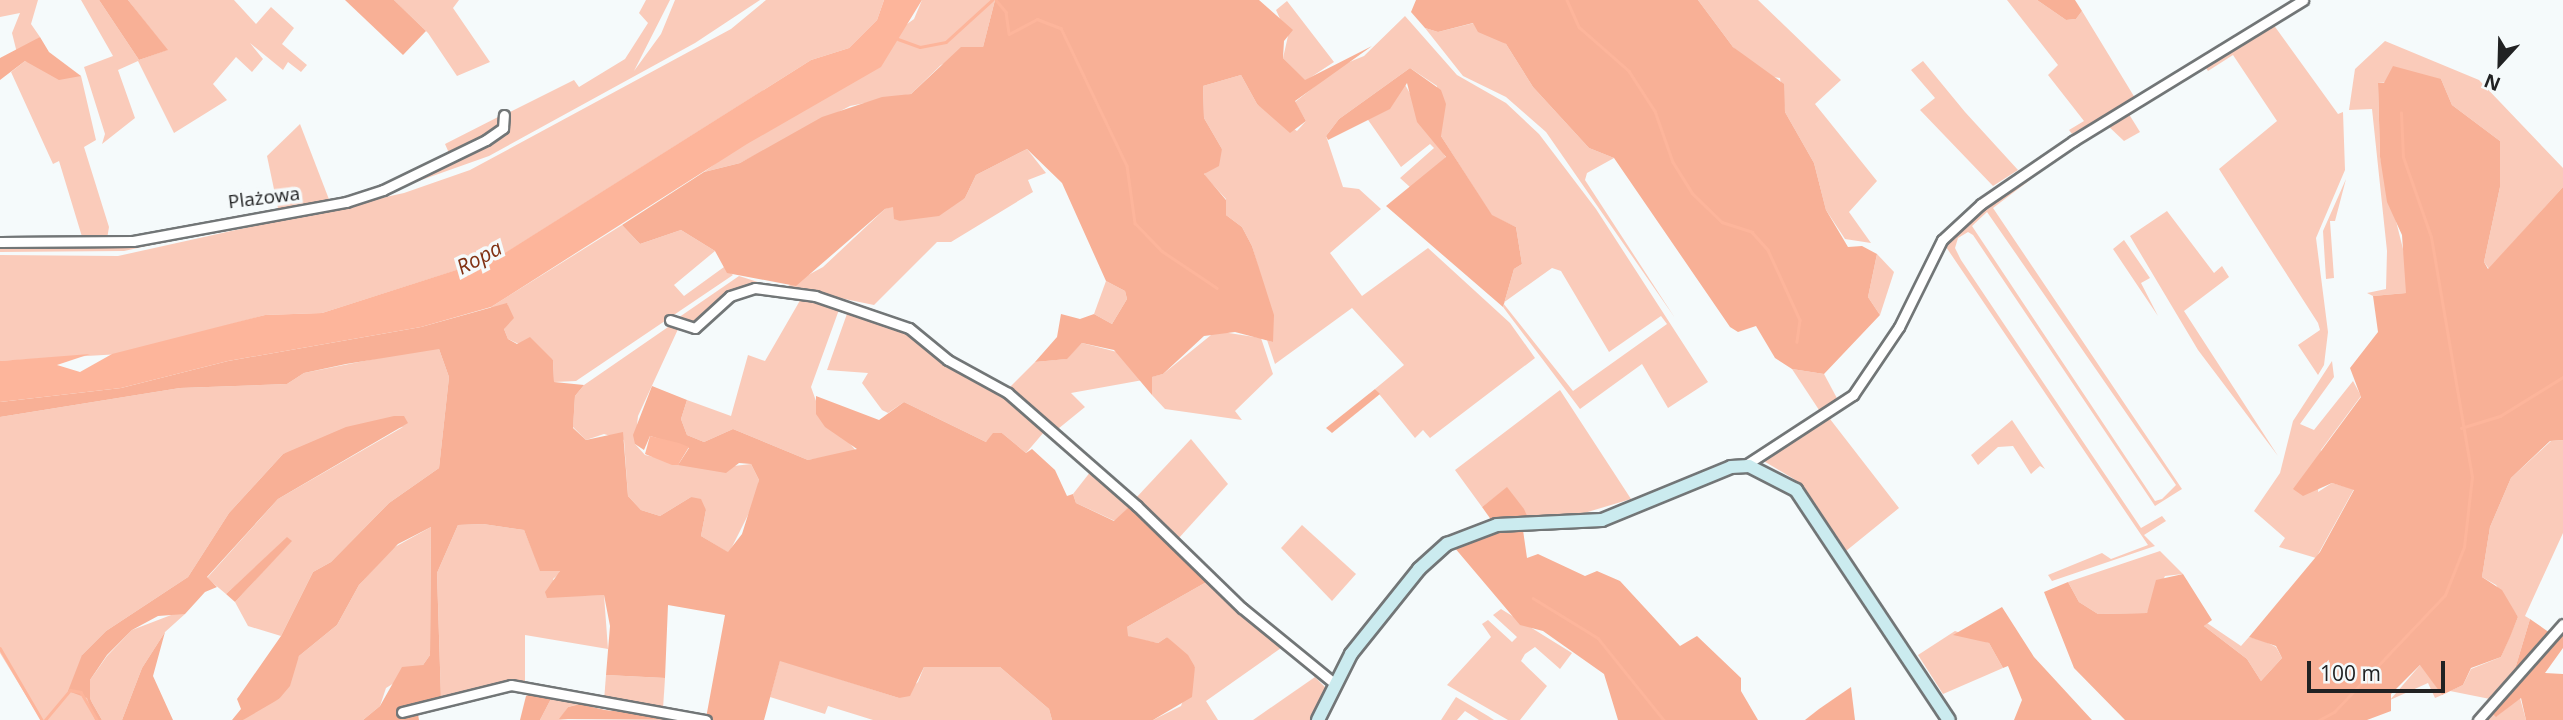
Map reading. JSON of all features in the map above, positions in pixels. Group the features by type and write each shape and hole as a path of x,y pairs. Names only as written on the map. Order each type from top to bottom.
{"street":[{"path":"1318,720 1334,683 1419,569 1447,544 1497,525 1602,520 1744,466 1853,395 1899,327 1942,240 1981,204 2073,141 2303,0"},
{"name":"Plażowa","path":"0,242 133,241 346,202 486,140 503,128 504,114"},
{"path":"670,320 695,328 730,296 755,288 815,296 909,328 948,360 1008,393 1138,506 1242,608 1334,683"},
{"path":"1744,466 1770,472 1796,489 1949,720"},
{"path":"2478,720 2563,624"},
{"path":"402,712 511,685 706,720"}],"shaded area":[{"path":"0,0 38,0 31,24 40,37 17,53 12,33 20,13 0,17"},
{"path":"81,0 99,0 139,60 167,50 128,0 234,0 256,24 271,7 294,28 282,44 307,65 301,72 288,62 283,70 250,43 263,59 252,72 236,57 213,84 227,100 174,133 138,61 118,70 135,118 102,144 105,134 84,67 113,56"},
{"path":"99,0 128,0 168,50 139,60"},
{"path":"345,0 394,0 426,31 403,55"},
{"path":"394,0 459,0 453,8 490,62 457,76 428,33"},
{"path":"646,0 670,0 634,71 661,34 675,0 760,0 695,43 489,156 396,189 494,139 506,114 574,80 579,87 625,59 648,23 639,13"},
{"path":"766,0 884,0 877,20 849,48 811,60 501,256 322,313 265,315 121,354 0,361 0,255 118,256 404,193 470,170 731,29"},
{"path":"884,0 922,0 881,67 747,144 491,307 421,327 228,361 121,388 0,402 0,361 90,354 57,365 80,372 112,354 265,315 322,313 500,256 811,60 849,48 877,20"},
{"path":"922,0 995,0 983,47 941,65 911,94 850,106 740,163 704,172 914,19"},
{"path":"995,0 1259,0 1293,30 1284,41 1283,58 1305,80 1372,46 1295,101 1306,121 1290,133 1257,104 1241,75 1203,86 1204,118 1222,149 1219,166 1204,174 1226,200 1226,215 1242,227 1252,246 1274,315 1273,342 1235,332 1204,336 1163,374 1152,377 1152,395 1114,350 1082,343 1067,359 1035,362 1057,337 1061,314 1080,319 1094,314 1112,324 1127,299 1125,291 1106,281 1062,183 1027,149 976,175 965,198 939,216 900,221 894,219 893,207 885,209 796,286 727,273 715,251 681,230 640,244 622,225 704,172 740,163 822,117 882,97 911,94 961,47 983,47"},
{"path":"1416,0 1698,0 1733,47 1784,84 1785,112 1814,163 1826,210 1848,247 1862,246 1877,254 1868,297 1880,315 1824,374 1792,369 1775,358 1756,326 1738,332 1730,327 1614,158 1589,148 1533,87 1506,44 1478,32 1473,23 1438,32 1425,28 1411,12"},
{"path":"1698,0 1758,0 1841,80 1815,104 1877,181 1849,212 1871,243 1845,239 1826,210 1814,163 1785,112 1780,78 1766,76 1733,47"},
{"path":"2007,0 2037,0 2066,20 2076,19 2082,11 2135,98 2072,134 2069,130 2084,121 2048,75 2058,65"},
{"path":"2037,0 2075,0 2082,11 2076,19 2066,20"},
{"path":"1287,1 1334,62 1305,81 1283,58 1288,36 1276,10"},
{"path":"1405,16 1457,75 1506,103 1539,134 1596,209 1708,382 1668,408 1642,364 1580,409 1503,307 1504,304 1573,391 1667,324 1661,316 1609,352 1561,271 1552,268 1504,302 1514,269 1522,264 1516,227 1492,216 1441,136 1437,86 1410,68 1339,119 1326,136 1343,187 1359,189 1381,209 1330,253 1362,296 1428,248 1510,323 1535,358 1430,438 1423,430 1415,438 1375,389 1404,365 1352,308 1275,364 1267,340 1273,342 1268,301 1252,246 1242,227 1226,215 1226,199 1204,175 1222,149 1204,118 1203,86 1241,75 1257,104 1297,131 1306,121 1295,102 1342,65 1364,56"},
{"path":"1474,23 1506,44 1533,87 1589,148 1614,158 1587,173 1585,180 1675,318 1546,132 1506,97 1463,76 1425,28 1438,32"},
{"path":"2273,24 2338,114 2343,112 2345,170 2316,238 2328,332 2324,365 2318,375 2298,345 2320,330 2318,323 2219,169 2277,121 2233,55 2208,71 2204,65"},
{"path":"40,37 49,52 81,76 59,80 25,61 0,80 0,58"},
{"path":"2385,41 2479,80 2563,168 2563,187 2489,269 2484,262 2500,187 2500,141 2452,105 2441,79 2378,83 2380,157 2408,269 2406,293 2373,296 2367,293 2386,289 2387,251 2372,109 2349,110 2355,69"},
{"path":"25,61 81,76 96,140 84,147 109,227 107,239 83,240 59,161 53,164 11,72"},
{"path":"1923,61 2018,170 1993,186 1920,110 1935,98 1911,70"},
{"path":"2393,66 2441,79 2452,105 2500,141 2500,187 2484,262 2488,269 2563,187 2563,440 2550,441 2511,478 2490,527 2482,577 2502,590 2518,617 2510,637 2501,657 2471,668 2463,685 2442,695 2420,665 2391,694 2391,711 2367,720 2125,720 2074,668 2044,592 2068,582 2079,602 2098,614 2147,613 2156,580 2183,574 2212,620 2204,626 2247,659 2261,681 2282,658 2276,646 2249,637 2320,552 2354,490 2332,483 2303,496 2293,489 2361,397 2350,368 2378,332 2373,296 2406,293 2402,235 2387,202 2380,157 2378,83 2384,83"},
{"path":"1410,68 1441,90 1446,104 1441,136 1492,215 1516,227 1522,264 1514,269 1503,307 1386,206 1446,157 1417,122 1407,83 1390,109 1328,140 1326,136 1339,119"},
{"path":"1403,81 1446,158 1411,188 1400,178 1434,148 1430,144 1401,167 1366,117 1386,110"},
{"path":"2127,111 2140,132 2124,141 2106,124"},
{"path":"502,115 500,128 434,161 449,153 445,144"},
{"path":"300,124 330,202 279,213 267,156"},
{"path":"1027,149 1046,173 1028,180 1033,192 951,242 937,242 874,305 786,287 823,267 885,209 893,206 900,221 965,198 976,175"},
{"path":"2026,174 2030,180 1993,208 2182,489 2155,506 1973,235 1968,232 1958,238 1955,248 2141,528 2162,516 2166,521 2144,535 2155,546 2052,581 2048,575 2102,553 2111,559 2148,545 1944,244 1974,212","holes":["1987,212 2176,485 2162,499 2155,501 1972,226"]},
{"path":"2346,179 2335,221 2330,221 2334,278 2326,279 2323,231"},
{"path":"2167,211 2214,273 2222,266 2229,277 2184,311 2278,456 2198,350 2130,236"},
{"path":"282,217 124,251 0,252 0,245 85,245"},
{"path":"622,225 640,244 681,230 715,251 674,285 684,296 724,267 733,275 576,381 554,382 553,360 508,339 504,329 508,304 491,311 491,307"},
{"path":"2124,240 2150,278 2141,283 2158,316 2113,249"},
{"path":"1877,254 1894,272 1880,315 1868,297"},
{"path":"739,276 761,283 730,293 693,325 675,320"},
{"path":"1106,281 1125,291 1127,299 1112,324 1094,314"},
{"path":"802,297 840,307 811,387 825,426 842,434 857,452 808,460 733,429 704,442 687,435 681,419 687,400 731,416 748,355 765,361"},
{"path":"507,303 514,318 504,329 508,339 517,344 530,337 553,360 554,382 584,385 575,396 573,428 586,440 623,432 628,496 641,510 660,516 691,497 701,499 706,510 701,536 728,552 742,534 759,480 751,464 739,463 726,473 678,465 689,448 650,436 644,450 635,444 633,435 652,386 687,400 681,419 687,435 704,442 733,429 808,460 857,449 825,427 816,414 816,396 879,420 904,402 986,442 993,433 1002,433 1026,453 1032,449 1055,470 1067,496 1073,494 1076,503 1114,521 1132,504 1210,580 1127,627 1128,636 1158,643 1167,637 1188,655 1195,667 1192,697 1153,720 1052,720 1049,709 1000,667 924,667 910,696 899,698 780,661 764,720 710,720 706,718 725,615 668,605 665,678 606,675 610,626 604,595 547,598 545,592 560,571 540,571 524,530 483,524 458,525 437,573 441,699 417,708 419,720 363,720 380,706 402,667 423,665 430,655 431,527 398,544 359,585 337,625 299,656 290,686 279,699 243,720 232,720 241,709 237,699 281,636 313,572 331,562 389,503 439,468 449,377 439,349 304,373 287,384 180,388 0,417 0,402 121,388 228,361 421,327"},
{"path":"848,311 910,334 959,371 1008,396 1044,432 1026,453 1002,433 986,442 904,402 888,413 882,410 862,383 868,373 827,370"},
{"path":"671,325 679,327 638,416 635,444 645,455 707,469 751,464 759,480 755,501 729,553 701,536 706,510 691,497 660,516 641,510 628,496 624,440 604,434 586,440 573,427 575,396 584,385"},
{"path":"1216,331 1261,338 1273,374 1235,411 1242,420 1165,409 1152,395 1151,377 1163,374"},
{"path":"1082,343 1121,353 1143,380 1071,393 1085,407 1053,433 1010,387 1035,362 1066,359"},
{"path":"429,348 439,349 449,377 439,468 389,503 331,562 313,572 281,636 248,626 235,602 291,541 287,538 226,594 207,578 278,499 403,427 283,454 229,513 188,577 106,631 82,655 95,720 41,720 0,653 0,417 180,388 287,384 304,373"},
{"path":"2332,361 2334,377 2300,424 2314,430 2353,381 2361,396 2321,450 2318,492 2332,483 2354,489 2316,558 2279,547 2285,538 2254,511 2280,473 2293,421"},
{"path":"1792,369 1824,374 1839,402 1821,413"},
{"path":"1375,389 1380,394 1332,433 1326,428"},
{"path":"1560,390 1631,499 1581,514 1528,518 1507,488 1482,507 1455,470"},
{"path":"404,416 408,423 278,499 207,577 217,587 205,592 185,614 158,616 132,630 107,655 90,680 90,699 102,720 95,720 87,698 68,691 82,655 106,631 188,577 229,513 283,454 346,427"},
{"path":"1830,419 1899,508 1846,551 1794,479 1762,460 1781,444"},
{"path":"2012,420 2045,469 2040,466 2031,474 2013,446 1998,447 1978,465 1971,455"},
{"path":"650,436 689,447 678,465 672,465 645,454"},
{"path":"1191,439 1228,484 1178,539 1135,499"},
{"path":"2563,440 2563,533 2525,616 2530,619 2512,679 2495,700 2450,691 2463,685 2471,669 2501,657 2518,617 2496,585 2482,577 2490,527 2511,478 2551,441"},
{"path":"1091,471 1132,504 1115,521 1076,503 1073,494"},
{"path":"1507,487 1528,518 1492,521 1482,507"},
{"path":"483,524 524,530 536,559 561,572 553,579 562,596 604,595 608,649 525,635 525,683 441,699 437,573 458,525"},
{"path":"1302,525 1356,574 1332,601 1281,548"},
{"path":"431,527 430,655 423,665 386,688 380,706 363,720 243,720 247,713 279,699 299,656 337,625 359,585 393,548"},
{"path":"1523,530 1527,558 1538,554 1585,576 1597,571 1620,581 1680,646 1697,636 1741,678 1741,691 1758,720 1618,720 1604,674 1543,631 1520,625 1454,547 1482,535"},
{"path":"287,537 292,541 235,602 226,594"},
{"path":"2160,551 2183,574 2165,576 2147,613 2098,614 2079,602 2068,582"},
{"path":"1210,580 1284,646 1206,701 1218,720 1153,720 1181,706 1195,667 1167,637 1158,643 1137,639 1127,636 1127,627"},
{"path":"2002,607 2034,657 2092,720 2014,720 2022,700 2008,666 2003,668 1989,643 1953,635"},
{"path":"1501,609 1572,653 1560,669 1535,647 1525,654 1521,661 1547,686 1520,720 1508,720 1447,685 1491,637 1482,624 1488,620 1512,642 1517,637 1493,615"},
{"path":"179,612 185,614 165,632 142,668 122,720 102,720 90,699 90,680 107,656 132,630"},
{"path":"2530,619 2553,635 2563,624 2563,648 2545,673 2563,674 2563,720 2526,720 2521,698 2496,717 2489,710 2512,679"},
{"path":"2207,623 2241,646 2249,637 2264,641 2276,647 2282,658 2261,681 2247,659 2204,626"},
{"path":"1955,631 1989,643 2003,668 1943,694 1918,655"},
{"path":"165,632 153,676 173,720 122,720 142,668"},
{"path":"780,660 899,698 918,682 924,667 1000,667 1049,709 1052,720 873,720 828,706 825,714 770,697"},
{"path":"2421,664 2442,695 2435,698 2428,683 2390,700"},
{"path":"606,675 665,678 663,709 604,701"},
{"path":"1315,677 1326,688 1310,720 1253,720"},
{"path":"1851,687 1855,720 1805,720 1819,709"},
{"path":"534,692 553,695 540,720 520,720 526,696"},
{"path":"553,695 579,704 568,707 560,719 568,720 540,720"},
{"path":"1456,697 1494,720 1479,720 1465,711 1457,720 1441,720"},
{"path":"2520,698 2526,720 2478,720 2489,710 2497,716"},
{"path":"580,704 605,710 700,720 559,719 568,707"}],"waterway":[{"path":"898,39 920,47 946,42 992,0"},
{"path":"996,0 1006,12 1009,34 1037,19 1061,28 1127,166 1135,223 1162,251 1217,288"},
{"path":"1567,0 1579,27 1629,71 1655,111 1673,162 1692,193 1722,222 1752,232 1768,250 1800,320 1797,342"},
{"path":"2319,720 2334,712 2445,595 2464,547 2472,477 2431,237 2403,157 2401,113"},
{"path":"2461,428 2500,416 2563,377"},
{"path":"1533,598 1598,638 1664,720"},
{"path":"0,648 42,720"},
{"path":"45,720 70,690 81,692 97,720"}],"water label":[{"name":"Ropa","path":"479,257"}]}
